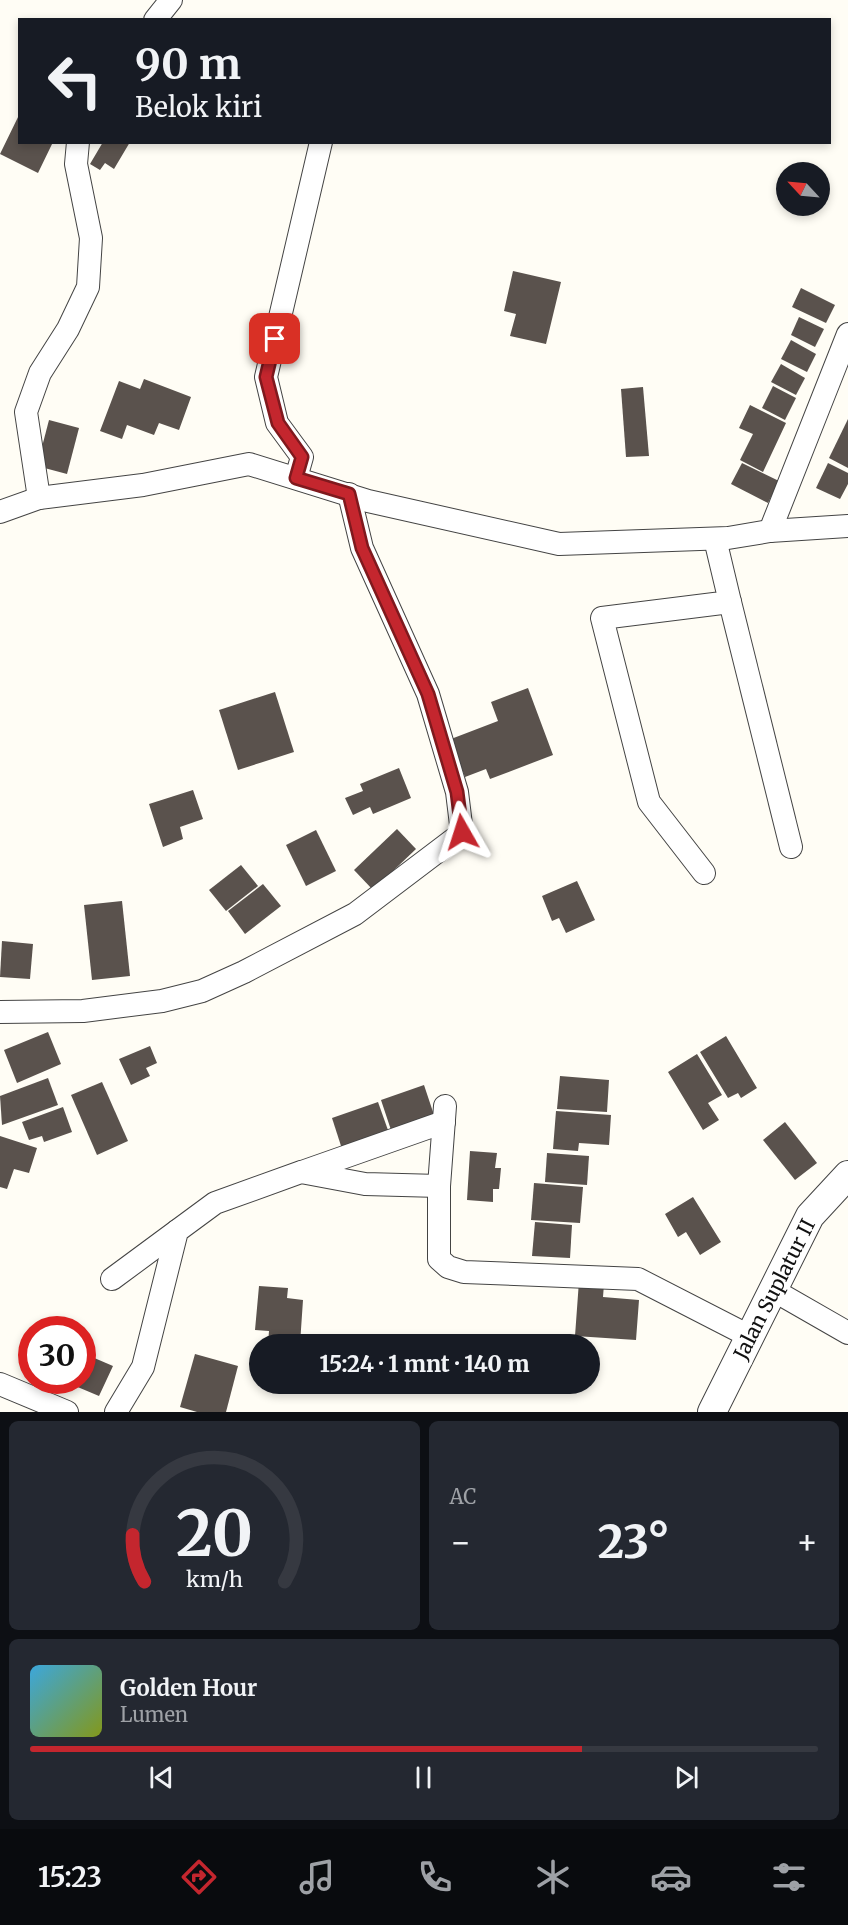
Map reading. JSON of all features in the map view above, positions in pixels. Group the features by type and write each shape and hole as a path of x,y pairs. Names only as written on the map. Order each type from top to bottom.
{"street":[{"path":"157,18 171,0"},
{"path":"39,498 26,412 40,374 68,330 88,287 91,238 76,164 78,144"},
{"path":"296,478 302,457 278,423 266,377 321,144"},
{"path":"770,531 848,334"},
{"path":"0,512 39,498 143,485 249,464 368,501 559,544 715,539 770,531 848,526"},
{"path":"0,1012 83,1011 162,1001 201,991 244,972 355,914 462,832 457,792 428,694 362,548 349,494"},
{"path":"715,539 791,847"},
{"path":"704,873 649,802 602,618 730,602"},
{"path":"112,1279 215,1203 301,1172 445,1114 439,1186 439,1259 448,1267 464,1272 639,1279 749,1336"},
{"path":"301,1172 365,1184 439,1186"},
{"name":"Jalan Suplatur II","path":"712,1412 810,1216 848,1175"},
{"path":"116,1412 142,1367 177,1231"},
{"path":"773,1290 848,1333"},
{"path":"0,1384 65,1412"}],"building":[{"path":"18,117 18,144 52,144 38,173 0,154"},
{"path":"102,144 129,144 114,169 105,163 100,170 90,164"},
{"path":"513,271 561,282 546,344 510,336 516,314 504,311"},
{"path":"801,288 835,305 826,323 792,307"},
{"path":"799,317 824,329 815,347 791,335"},
{"path":"791,340 816,354 807,372 781,359"},
{"path":"781,364 805,378 796,395 771,382"},
{"path":"144,379 191,397 179,430 159,423 154,435 127,425 122,439 100,431 119,381 140,389"},
{"path":"773,386 796,398 785,420 762,408"},
{"path":"643,387 649,456 626,457 621,389"},
{"path":"750,405 786,423 763,472 740,460 753,434 739,428"},
{"path":"848,419 848,468 829,458"},
{"path":"49,420 79,428 67,474 37,466"},
{"path":"742,463 779,481 768,503 731,484"},
{"path":"828,463 848,473 848,484 840,499 816,488"},
{"path":"528,688 553,755 490,779 486,769 465,777 451,739 498,721 491,702"},
{"path":"275,692 294,752 238,770 219,710"},
{"path":"399,768 411,798 373,814 370,807 353,815 345,798 363,791 360,784"},
{"path":"193,790 203,819 180,827 183,839 163,847 149,804"},
{"path":"397,829 416,849 373,890 354,870"},
{"path":"316,830 336,871 306,886 286,845"},
{"path":"241,865 258,886 226,911 209,890"},
{"path":"577,881 595,920 566,933 559,918 552,921 542,896"},
{"path":"263,884 281,906 245,934 228,911"},
{"path":"122,901 130,976 92,980 84,905"},
{"path":"2,941 33,944 30,979 0,977"},
{"path":"48,1032 61,1064 17,1083 4,1050"},
{"path":"726,1036 757,1088 741,1098 738,1093 728,1098 700,1052"},
{"path":"150,1046 157,1063 146,1068 150,1076 131,1085 119,1059"},
{"path":"697,1054 722,1095 708,1103 719,1120 703,1130 668,1072"},
{"path":"560,1076 609,1080 607,1112 557,1109"},
{"path":"48,1078 58,1105 2,1125 0,1096"},
{"path":"102,1082 128,1141 97,1155 71,1095"},
{"path":"424,1085 434,1115 391,1130 381,1100"},
{"path":"378,1102 389,1133 342,1149 332,1118"},
{"path":"63,1107 72,1132 44,1142 42,1136 29,1140 22,1122"},
{"path":"556,1111 611,1115 609,1145 579,1143 578,1151 553,1149"},
{"path":"785,1122 817,1163 795,1180 763,1140"},
{"path":"0,1136 37,1148 29,1173 14,1169 7,1189 0,1187"},
{"path":"470,1151 497,1153 495,1168 501,1168 499,1189 493,1189 493,1202 467,1200"},
{"path":"547,1153 589,1156 587,1185 545,1182"},
{"path":"534,1183 583,1187 580,1223 531,1220"},
{"path":"693,1197 721,1242 700,1255 686,1232 678,1237 665,1214"},
{"path":"535,1222 572,1225 570,1258 532,1256"},
{"path":"579,1281 604,1284 603,1297 639,1300 636,1340 600,1338 600,1334 575,1334"},
{"path":"259,1286 288,1288 287,1298 303,1300 301,1334 269,1334 269,1331 255,1330"},
{"path":"195,1354 238,1366 226,1412 197,1412 180,1407"},
{"path":"96,1359 113,1366 99,1396 94,1394"}],"route":[{"path":"275,339 266,377 278,423 302,457 296,478 349,494 362,548 428,694 457,792 462,832"}]}
